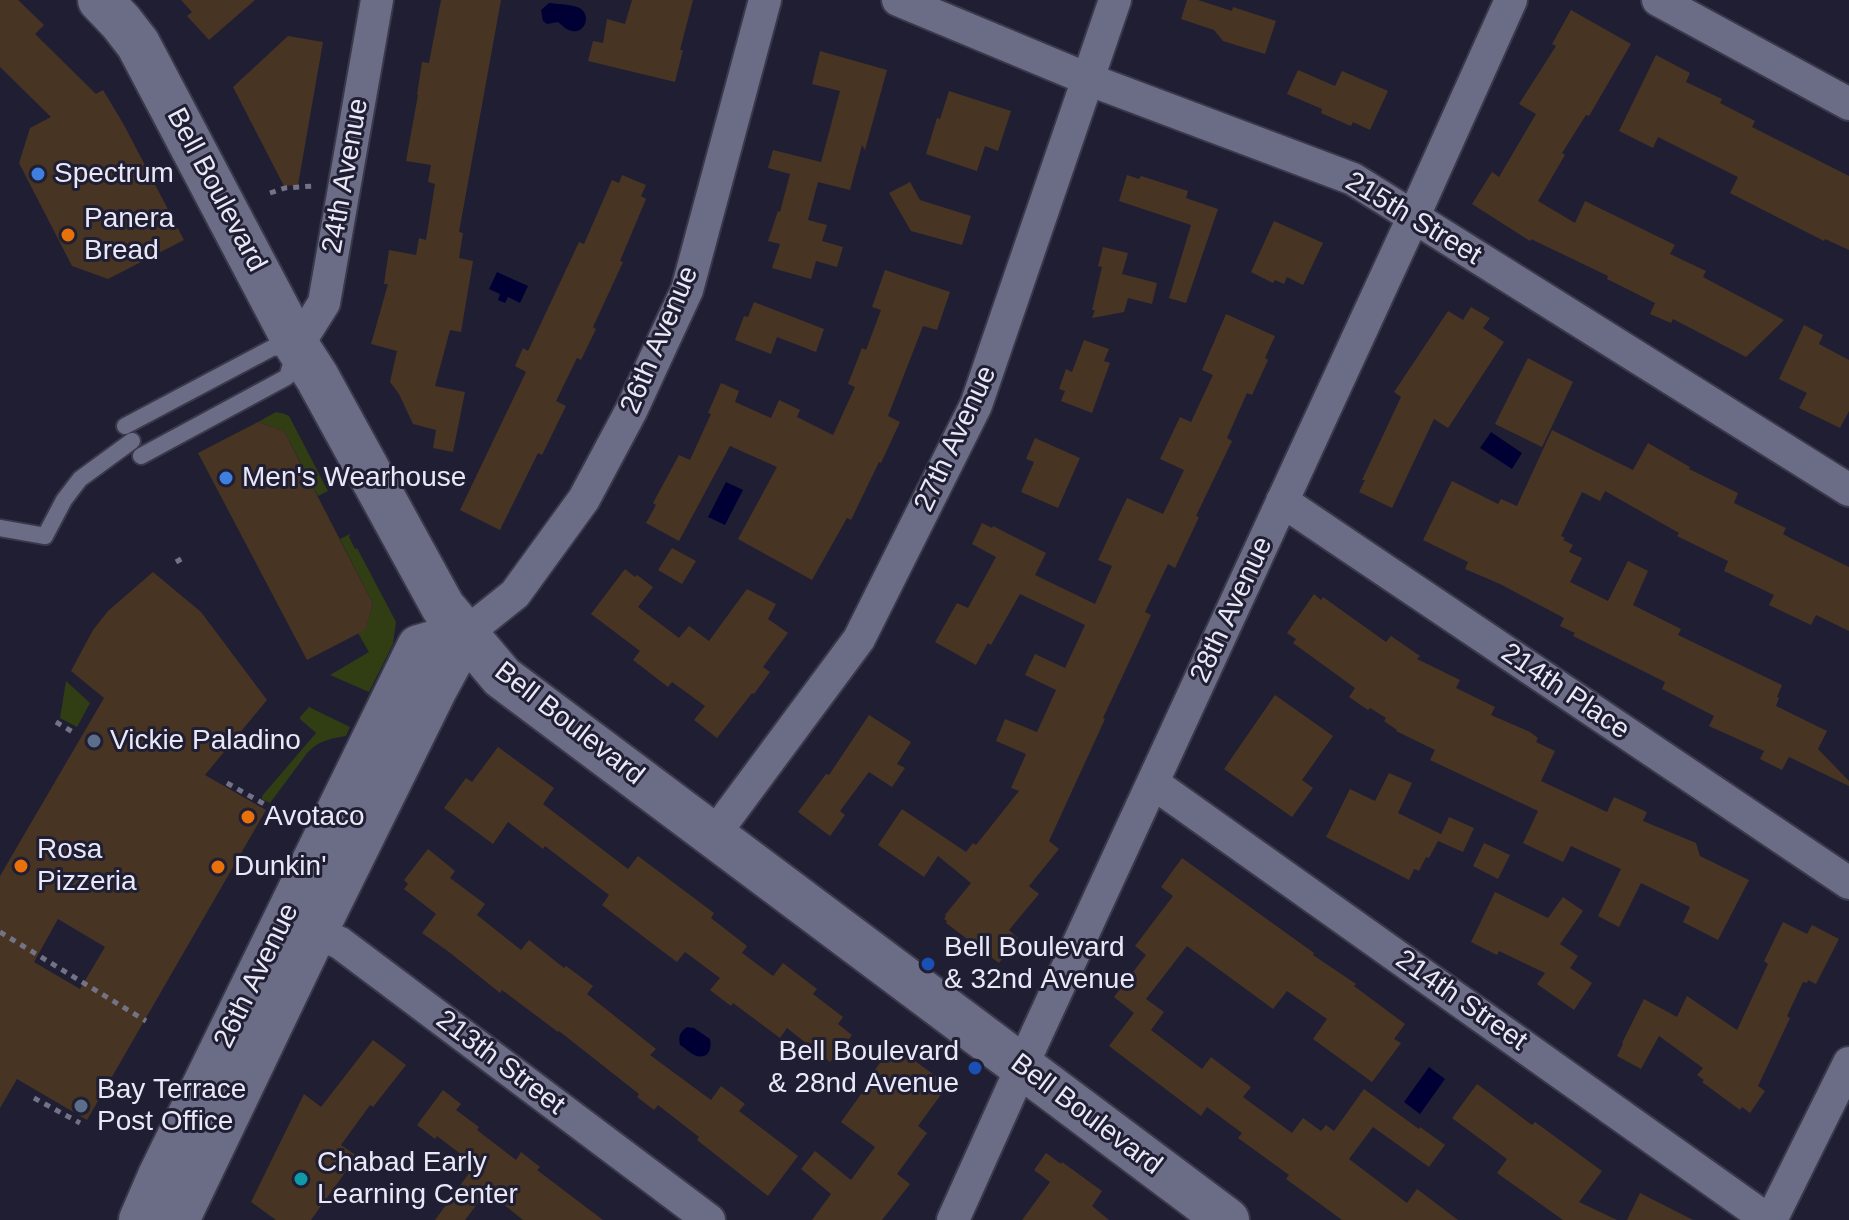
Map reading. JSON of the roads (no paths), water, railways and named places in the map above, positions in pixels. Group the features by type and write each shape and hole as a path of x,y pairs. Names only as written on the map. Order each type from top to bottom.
{"street":[{"name":"Bell Boulevard","path":"100,0 138,44 297,346 443,607 502,677 1227,1220"},
{"name":"24th Avenue","path":"297,346 324,303 377,0"},
{"name":"26th Avenue","path":"166,1216 300,926 465,634 515,594 584,499 631,411 687,290 765,0"},
{"name":"215th Street","path":"898,0 1090,80 1353,179 1849,490"},
{"name":"27th Avenue","path":"713,836 859,639 970,419 1090,80 1115,0"},
{"name":"28th Avenue","path":"953,1220 1511,0"},
{"path":"1658,0 1849,104"},
{"name":"214th Place","path":"1282,501 1849,883"},
{"name":"214th Street","path":"1153,783 1769,1220"},
{"name":"213th Street","path":"300,926 340,943 709,1220"},
{"path":"1769,1220 1849,1063"}],"lane":[{"path":"0,528 45,536 64,500 80,479 128,433 272,348 297,346 287,377 141,456"}],"place":[{"name":"Spectrum","path":"38,174"},
{"name":"Panera Bread","path":"68,235"},
{"name":"Men's Wearhouse","path":"226,478"},
{"name":"Vickie Paladino","path":"94,741"},
{"name":"Avotaco","path":"248,817"},
{"name":"Rosa Pizzeria","path":"21,866"},
{"name":"Dunkin'","path":"218,867"},
{"name":"Bell Boulevard & 32nd Avenue","path":"928,964"},
{"name":"Bell Boulevard & 28nd Avenue","path":"975,1068"},
{"name":"Bay Terrace Post Office","path":"81,1106"},
{"name":"Chabad Early Learning Center","path":"301,1179"}]}
